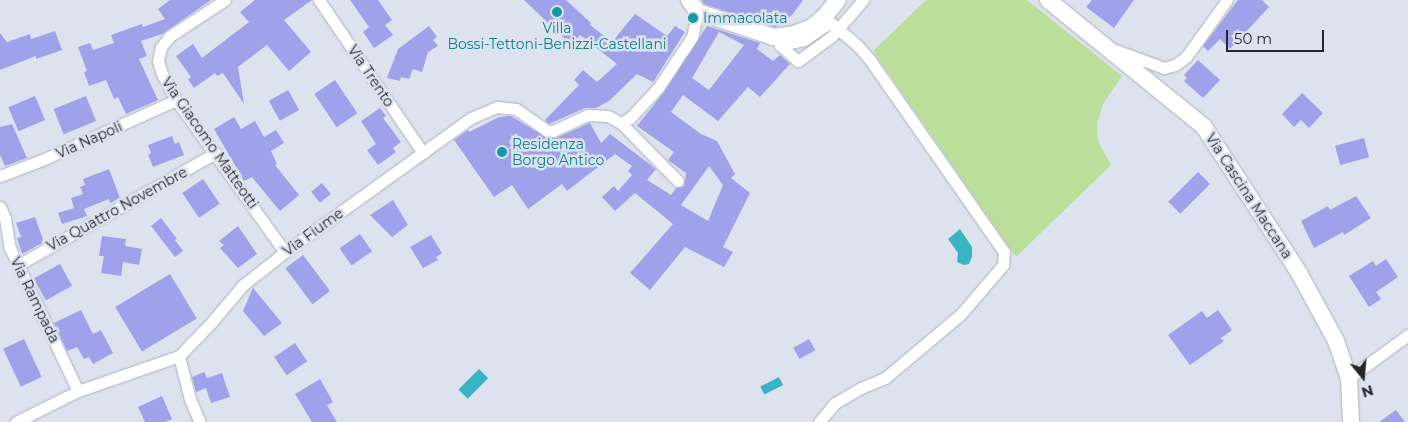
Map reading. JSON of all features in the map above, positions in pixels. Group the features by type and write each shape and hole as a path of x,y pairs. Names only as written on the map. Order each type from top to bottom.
{"street":[{"name":"Via Giacomo Matteotti","path":"225,0 170,36 160,47 158,61 162,74 176,100 285,252"},
{"name":"Via Trento","path":"319,0 423,153"},
{"path":"678,181 621,123 630,118 658,88 692,37 694,6 772,38 794,34 827,19 838,0"},
{"path":"846,0 815,34 804,40 780,45 798,61 820,46 838,29 863,0"},
{"name":"Via Cascina Maccana","path":"1048,0 1204,127 1298,273 1336,341 1349,378 1351,422"},
{"path":"1104,46 1164,68 1175,65 1186,58 1227,0"},
{"path":"819,422 835,402 885,378 961,314 1003,265 1004,252 871,61 858,46 827,19"},
{"name":"Via Napoli","path":"0,176 42,160 176,100"},
{"name":"Via Fiume","path":"16,422 78,391 179,356 210,324 243,285 285,252 471,118 497,107 516,109 547,131 594,114 608,116 621,123"},
{"name":"Via Quattro Novembre","path":"18,264 215,153"},
{"name":"Via Rampada","path":"0,206 5,218 10,248 78,391"},
{"path":"1349,378 1408,335"},
{"path":"179,356 190,399 200,422"}],"green space":[{"path":"926,0 1027,0 1122,76 1103,104 1097,123 1098,141 1111,165 1016,257 873,51"}],"water":[{"path":"960,229 972,247 972,257 969,264 964,265 957,262 958,253 948,239"},
{"path":"479,369 488,378 468,399 458,390"},
{"path":"779,377 783,385 764,395 760,387"}],"building":[{"path":"170,0 211,0 162,34 141,41 147,56 139,59 158,100 126,114 118,97 114,99 106,80 89,86 84,72 87,71 78,47 90,43 93,50 114,43 111,35 142,24 143,27 165,19 158,9"},
{"path":"255,0 312,0 284,20 311,52 289,71 267,45 238,67 244,104 223,73 217,76 215,73 194,88 188,79 191,77 176,56 193,44 202,58 249,22 240,12"},
{"path":"350,0 378,0 392,20 385,25 393,35 374,48 363,32 369,27"},
{"path":"524,0 566,0 591,23 590,25 612,42 635,14 667,36 675,26 685,32 653,82 637,74 609,101 596,108 585,108 549,124 545,120 579,85 574,80 583,70 597,82 617,64 580,35 571,45"},
{"path":"702,0 803,0 792,15 774,27 704,4"},
{"path":"1092,0 1134,0 1114,28 1086,7"},
{"path":"1238,0 1262,0 1269,7 1230,49 1220,39 1208,51 1203,46"},
{"path":"429,26 437,37 433,40 438,46 428,52 422,72 413,69 409,79 401,77 400,81 387,78 398,49"},
{"path":"707,26 760,43 757,49 773,61 780,55 790,64 760,97 748,87 718,121 683,95 671,112 701,134 717,141 735,174 731,178 750,193 723,247 733,252 724,267 685,247 650,290 630,273 673,224 635,193 615,211 602,197 614,186 618,191 632,175 628,171 632,166 615,154 567,191 562,184 528,209 512,185 494,197 454,140 468,130 469,132 499,117 511,116 547,138 556,138 590,123 601,143 610,134 656,169 647,180 671,195 676,188 684,186 686,173 668,160 674,152 637,126 664,92","holes":["719,32 744,45 709,90 692,78","709,166 723,185 708,221 681,205"]},
{"path":"55,31 62,50 36,59 36,56 0,70 0,33 7,42 30,34 31,39"},
{"path":"1198,60 1220,80 1203,98 1184,81 1187,78 1184,75"},
{"path":"335,80 357,113 337,127 314,94"},
{"path":"288,90 299,110 280,121 269,101"},
{"path":"1302,93 1323,113 1309,128 1301,120 1294,127 1282,114"},
{"path":"35,96 45,120 18,131 8,107"},
{"path":"86,96 96,121 64,134 54,109"},
{"path":"380,108 386,116 383,118 401,142 393,148 396,152 378,165 367,150 376,144 361,121"},
{"path":"234,117 241,129 255,121 264,137 276,130 284,143 271,151 277,164 275,165 299,195 280,211 252,177 244,181 214,129"},
{"path":"12,124 27,158 5,166 0,155 0,127"},
{"path":"172,136 175,144 179,142 184,155 153,167 148,155 151,153 148,145"},
{"path":"1364,138 1369,157 1340,165 1335,146"},
{"path":"109,169 120,198 110,203 109,199 84,209 87,216 62,224 58,213 74,208 71,198 83,194 80,187 85,185 83,179"},
{"path":"1198,172 1210,184 1180,214 1168,202"},
{"path":"203,179 220,204 199,218 182,193"},
{"path":"322,183 331,194 320,203 311,192"},
{"path":"1356,196 1371,218 1344,235 1343,232 1314,248 1301,221 1328,206 1330,210"},
{"path":"393,200 408,225 392,237 370,215"},
{"path":"35,217 44,242 22,254 17,238 21,237 16,223"},
{"path":"161,218 177,239 175,240 183,251 175,257 151,226"},
{"path":"238,226 257,254 238,268 220,248 224,245 219,241"},
{"path":"360,234 372,251 352,266 340,248"},
{"path":"431,235 442,253 436,257 438,260 423,268 410,247"},
{"path":"102,236 126,239 125,246 142,249 139,265 123,262 121,276 101,273 104,256 99,256"},
{"path":"303,255 330,291 313,304 285,268"},
{"path":"1386,259 1398,277 1376,292 1381,299 1369,307 1349,276 1373,261 1376,266"},
{"path":"60,264 72,286 46,300 34,279"},
{"path":"170,274 197,319 142,352 115,307"},
{"path":"253,288 282,323 264,336 243,311"},
{"path":"81,310 93,334 101,330 113,353 93,364 89,357 84,359 77,347 67,351 54,323"},
{"path":"1218,310 1232,330 1221,338 1224,341 1190,365 1168,335 1202,311 1207,318"},
{"path":"24,339 42,377 21,387 3,349"},
{"path":"809,339 815,350 800,359 793,348"},
{"path":"295,343 307,361 287,375 274,357"},
{"path":"204,372 207,378 222,373 230,397 211,403 206,388 196,392 192,377"},
{"path":"320,379 333,402 327,405 337,422 312,422 295,394"},
{"path":"162,396 172,419 165,422 145,422 138,407"},
{"path":"1396,410 1405,422 1379,422"}],"place":[{"name":"Villa Bossi-Tettoni-Benizzi-Castellani","path":"557,12"},
{"name":"Immacolata","path":"693,18"},
{"name":"Residenza Borgo Antico","path":"502,152"}]}
